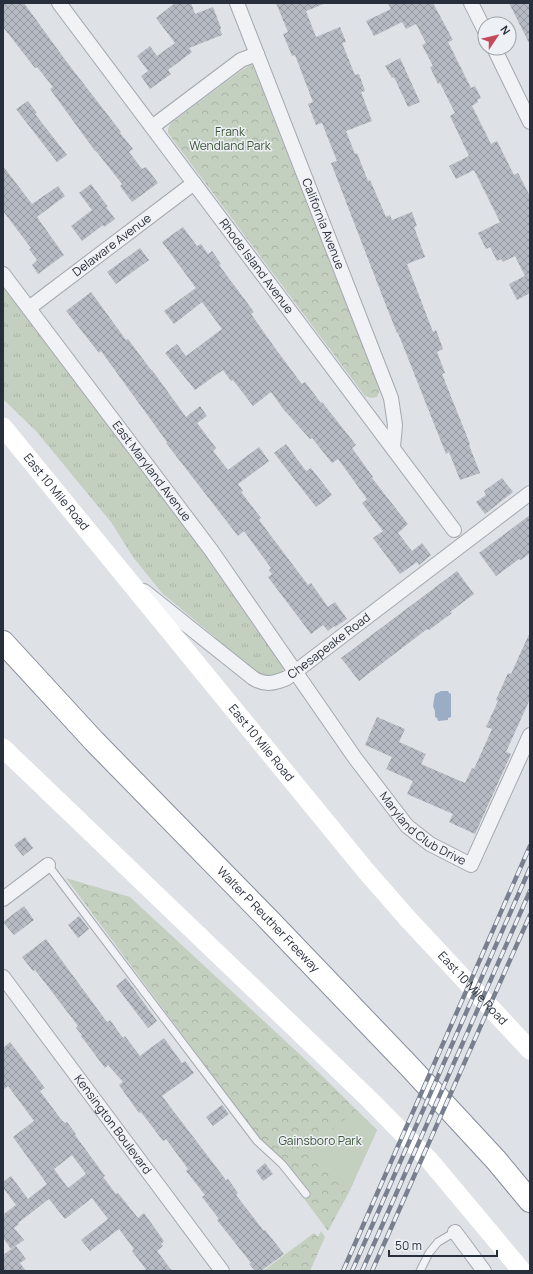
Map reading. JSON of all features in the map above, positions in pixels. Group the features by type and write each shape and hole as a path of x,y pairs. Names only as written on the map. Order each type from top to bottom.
{"highway":[{"name":"Walter P Reuther Freeway","path":"3,642 94,741 409,1066 496,1160 530,1201"}],"main road":[{"name":"East 10 Mile Road","path":"3,427 366,871 530,1050"},
{"path":"3,748 94,837 369,1098 430,1161 522,1271"}],"street":[{"name":"Rhode Island Avenue","path":"59,3 454,530"},
{"name":"California Avenue","path":"237,3 391,398 396,425 393,447"},
{"path":"471,3 478,16"},
{"path":"152,127 241,60 257,54"},
{"path":"498,56 530,122"},
{"name":"Delaware Avenue","path":"29,308 194,183"},
{"name":"East Maryland Avenue","path":"3,274 212,550 296,672"},
{"name":"Chesapeake Road","path":"125,576 259,682 269,684 287,678 296,672 530,493"},
{"name":"Maryland Club Drive","path":"296,672 355,758 406,826 430,844 472,865 530,735"},
{"path":"3,899 48,865"},
{"name":"Kensington Boulevard","path":"3,977 222,1271"},
{"path":"455,1232 484,1271"}],"lane":[{"path":"48,865 257,1141 282,1164 306,1194"},
{"path":"420,1271 428,1253 438,1242 455,1232"}],"green space":[{"name":"Frank Wendland Park","path":"252,64 380,390 377,397 371,398 365,396 168,133 170,124"},
{"path":"3,286 197,543 284,668 282,672 274,676 264,676 253,671 231,654 214,639 215,637 162,593 133,557 111,522 36,431 3,399"},
{"name":"Gainsboro Park","path":"66,878 130,897 308,1062 377,1130 348,1194 328,1231"},
{"path":"356,1110 377,1130 348,1194 311,1147"},
{"path":"321,1231 325,1237 310,1271 263,1271 314,1233 318,1237"}],"water":[{"path":"441,691 448,691 451,694 451,717 448,718 448,720 438,721 435,717 433,706 435,694"}],"building":[{"path":"3,3 24,3 133,149 129,152 142,169 146,167 158,183 132,202 120,186 122,184 95,151 50,89 53,87 37,67 35,68 3,27"},
{"path":"175,3 191,3 195,14 213,7 222,35 189,48 192,52 168,70 171,74 150,89 141,76 148,71 137,56 150,46 157,56 175,43 156,18"},
{"path":"276,3 326,3 306,11 316,37 340,27 346,42 342,43 355,75 359,74 365,91 361,92 372,121 346,131 355,154 357,153 368,181 370,180 386,217 390,215 392,220 412,212 417,226 414,227 425,257 407,264 433,332 436,330 443,349 437,352 445,373 442,374 480,473 460,480 449,452 446,454 385,303 331,163 337,161 322,123 316,125 308,104 313,102 295,55 292,56 283,34 288,32"},
{"path":"388,3 433,3 453,40 448,42 471,88 475,86 481,98 472,106 491,144 497,141 514,175 518,173 530,196 530,293 517,300 509,284 525,276 515,256 503,262 501,259 497,261 490,247 486,249 478,233 500,222 474,170 456,179 449,166 469,156 450,116 455,113 430,67 433,66 422,45 426,43 416,24 406,29 402,22 374,36 366,21 391,9"},
{"path":"509,3 530,3 530,45 517,19 517,16 516,16"},
{"path":"400,58 420,102 408,107 394,77 392,78 385,66"},
{"path":"28,101 37,113 35,114 67,155 57,162 16,109"},
{"path":"3,166 32,204 58,186 65,196 37,217 64,255 38,274 32,265 37,260 29,249 31,248 3,211"},
{"path":"91,184 115,219 104,227 103,225 82,241 71,226 92,210 79,193"},
{"path":"183,227 197,246 201,244 208,254 212,251 221,264 219,265 254,312 251,314 298,379 302,384 305,382 356,445 352,448 373,477 372,478 408,524 398,533 412,551 422,543 431,555 419,565 417,562 400,574 373,538 383,531 362,503 367,499 338,459 332,463 312,438 310,439 284,410 271,392 253,406 233,380 231,381 223,370 195,390 165,353 177,344 186,356 222,329 202,302 174,324 164,311 196,288 162,242"},
{"path":"140,248 149,260 116,284 107,272"},
{"path":"91,292 126,340 128,339 152,370 186,417 200,406 207,416 197,423 216,448 213,451 228,470 259,447 269,461 238,484 243,491 241,492 261,518 259,520 308,585 311,583 328,607 335,602 347,619 328,631 323,625 311,634 268,577 272,574 269,570 271,568 244,531 238,536 166,443 167,442 101,351 99,353 66,311"},
{"path":"286,444 306,471 311,468 332,495 316,507 274,453"},
{"path":"502,478 513,492 485,514 476,502 486,495 484,491"},
{"path":"530,515 530,553 496,576 479,553"},
{"path":"457,571 474,594 450,612 452,613 429,630 427,629 359,681 341,658"},
{"path":"530,632 530,699 506,752 511,754 475,834 449,822 453,814 407,794 413,781 386,769 392,757 365,745 377,717 405,729 399,742 426,754 421,764 465,783 472,768 474,769 492,729 486,727 498,701 496,700 508,673 511,674"},
{"path":"25,837 33,848 23,856 14,845"},
{"path":"24,906 34,920 14,935 3,922"},
{"path":"79,916 89,929 78,938 68,925"},
{"path":"46,939 107,1022 110,1020 123,1038 125,1036 140,1056 164,1038 182,1063 185,1061 194,1073 162,1096 226,1180 228,1179 238,1193 236,1195 284,1254 261,1271 255,1271 249,1264 251,1263 217,1220 219,1219 202,1197 205,1195 186,1171 188,1169 166,1139 163,1141 141,1112 139,1113 119,1085 123,1082 108,1065 105,1068 81,1036 82,1035 76,1028 78,1026 35,970 33,971 22,957"},
{"path":"126,978 157,1021 148,1028 116,986"},
{"path":"10,1042 45,1088 40,1091 60,1118 65,1123 67,1122 76,1134 75,1135 105,1176 103,1177 116,1194 118,1193 138,1218 144,1213 164,1241 161,1244 163,1246 157,1251 172,1271 147,1271 132,1251 134,1249 119,1229 90,1251 81,1240 108,1219 92,1198 65,1219 49,1199 18,1223 19,1224 14,1228 24,1240 11,1249 3,1238 3,1213 4,1214 16,1205 3,1188 3,1182 11,1176 28,1199 47,1184 13,1137 34,1121 8,1086 3,1090 3,1048","holes":["72,1155 86,1174 68,1188 54,1169"]},
{"path":"222,1105 229,1114 213,1126 206,1117"},
{"path":"265,1163 273,1174 263,1181 256,1171"},
{"path":"16,1246 26,1259 20,1263 26,1271 3,1271 3,1255"}],"railway":[{"path":"343,1271 530,846"},
{"path":"352,1271 530,868"},
{"path":"362,1271 530,891"},
{"path":"372,1271 530,915"}]}
